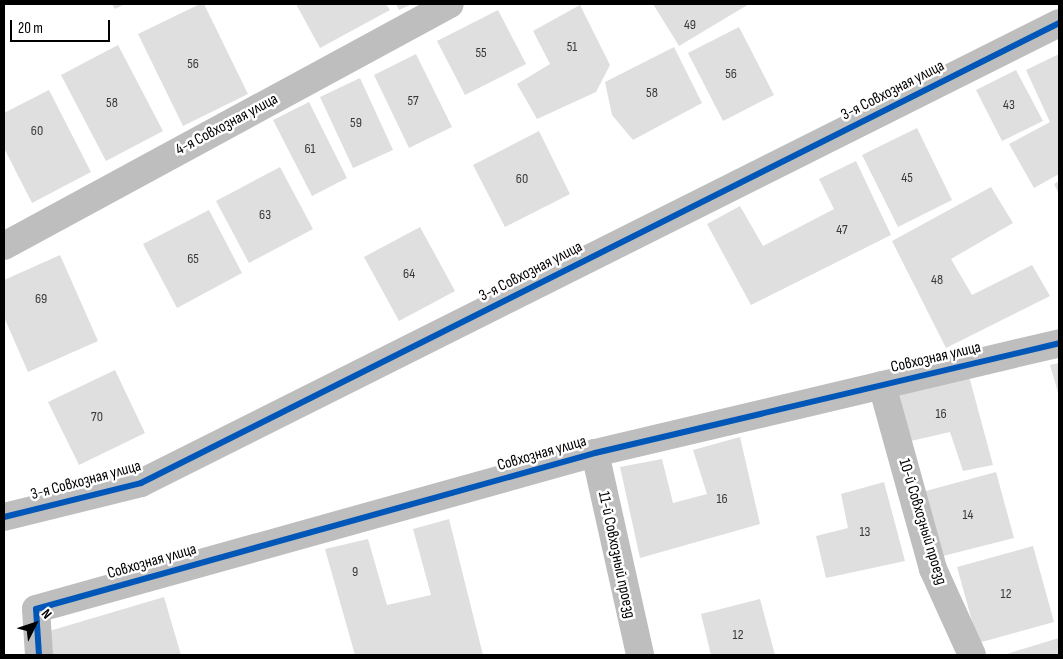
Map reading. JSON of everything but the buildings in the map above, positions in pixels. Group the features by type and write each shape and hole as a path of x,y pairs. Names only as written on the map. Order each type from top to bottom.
{"street":[{"name":"4-я Совхозная улица","path":"4,246 450,4"},
{"name":"3-я Совхозная улица","path":"4,517 141,483 1059,23"},
{"name":"Совхозная улица","path":"39,655 36,609 595,453 1059,343"},
{"name":"10-й Совхозный проезд","path":"882,385 933,569 972,655"},
{"name":"11-й Совхозный проезд","path":"595,453 640,655"}],"cycle path":[{"path":"4,517 141,483 1059,23"},
{"path":"39,655 36,609 595,453 1059,343"}]}
